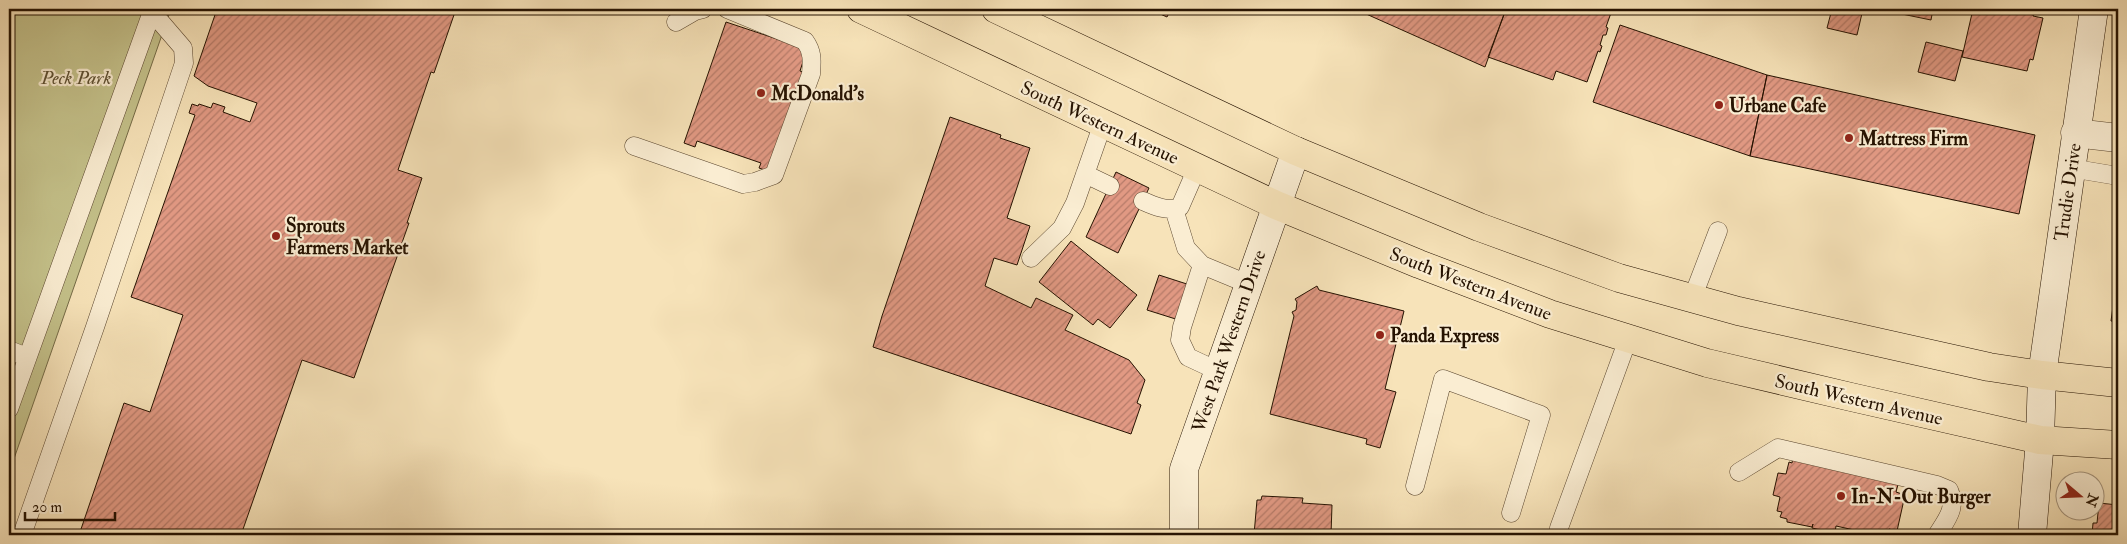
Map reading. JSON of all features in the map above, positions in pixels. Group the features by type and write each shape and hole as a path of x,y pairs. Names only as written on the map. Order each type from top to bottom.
{"main road":[{"name":"South Western Avenue","path":"861,9 1276,206 1418,264 1550,314 1717,366 2040,440 2118,445"},
{"path":"996,9 1296,151 1479,227 1619,278 1692,299 1867,341 1989,367 2118,383"}],"street":[{"name":"Trudie Drive","path":"2032,535 2040,440 2042,375 2094,9"},
{"path":"2075,134 2118,138"},
{"name":"West Park Western Drive","path":"1184,535 1184,469 1296,151"}],"lane":[{"path":"676,22 695,11 703,9"},
{"path":"634,146 743,184 774,175 811,74 810,49 805,41 727,9"},
{"path":"9,409 152,10"},
{"path":"22,535 95,327 184,63 183,48 152,10"},
{"path":"1031,258 1062,228 1076,203 1103,124"},
{"path":"1143,200 1155,206 1174,210 1180,207 1197,168"},
{"path":"2070,168 2118,176"},
{"path":"1085,174 1110,186"},
{"path":"1174,210 1186,248 1202,265 1248,284"},
{"path":"1692,299 1718,231"},
{"path":"1202,265 1182,327 1180,340 1188,356 1218,371"},
{"path":"1559,528 1628,338"},
{"path":"9,350 27,357"},
{"path":"1415,486 1443,379 1541,414 1511,513"},
{"path":"1739,472 1778,448 1937,484 1949,490 1953,500 1952,510 1938,535"}],"path":[{"path":"9,12 13,9"}],"green space":[{"name":"Peck Park","path":"9,9 171,9 9,473"}],"building":[{"path":"217,9 456,9 434,73 431,72 398,170 422,178 407,223 409,223 354,378 302,360 241,535 79,535 124,403 150,412 183,315 131,297 195,115 189,113 192,104 211,108 213,103 225,107 223,112 250,122 257,103 208,86 194,76"},
{"path":"1149,9 1171,9 1167,17"},
{"path":"1355,9 1506,9 1485,67"},
{"path":"1506,9 1612,10 1606,27 1608,28 1606,35 1603,35 1600,52 1598,51 1587,82 1556,71 1553,80 1488,57"},
{"path":"1768,9 1786,9 1784,14"},
{"path":"1832,9 1863,9 1857,35 1827,28"},
{"path":"1898,9 1933,9 1931,20 1897,13"},
{"path":"1973,9 2035,9 2033,16 2043,18 2033,60 2030,59 2027,71 1962,57"},
{"path":"726,22 807,49 800,71 808,74 770,172 759,168 761,163 697,141 695,147 684,143"},
{"path":"1620,25 1767,75 1750,156 1593,102"},
{"path":"1926,42 1963,51 1955,81 1918,72"},
{"path":"1767,75 2035,135 2019,214 1750,156"},
{"path":"950,117 1001,135 1000,138 1030,148 1007,218 1030,226 1017,265 994,258 985,286 1031,308 1036,298 1073,315 1065,330 1129,360 1145,380 1137,403 1141,405 1131,434 873,347"},
{"path":"1116,172 1149,188 1118,253 1086,237"},
{"path":"1071,241 1137,295 1110,328 1098,319 1093,325 1039,282"},
{"path":"2118,270 2118,322 2111,321"},
{"path":"1159,275 1193,286 1182,321 1147,310"},
{"path":"1317,286 1319,290 1404,311 1385,389 1396,392 1380,448 1366,444 1367,439 1270,414 1294,316 1292,312 1296,310 1297,302 1295,299"},
{"name":"In-N-Out Burger","path":"1793,456 1900,477 1896,492 1905,495 1897,531 1889,529 1887,535 1877,535 1836,526 1835,533 1812,528 1813,524 1812,527 1787,522 1787,519 1780,517 1782,512 1777,511 1780,497 1773,495 1778,473 1786,474 1789,462 1792,463"},
{"path":"1262,496 1303,498 1302,503 1332,505 1331,535 1254,535 1257,500 1261,500"},
{"path":"2104,504 2118,505 2118,535 2092,535 2093,523 2104,522"}],"place":[{"name":"McDonald's","path":"761,93"},
{"name":"Urbane Cafe","path":"1719,105"},
{"name":"Mattress Firm","path":"1849,138"},
{"name":"Sprouts Farmers Market","path":"276,236"},
{"name":"Panda Express","path":"1380,335"},
{"name":"In-N-Out Burger","path":"1841,496"}]}
